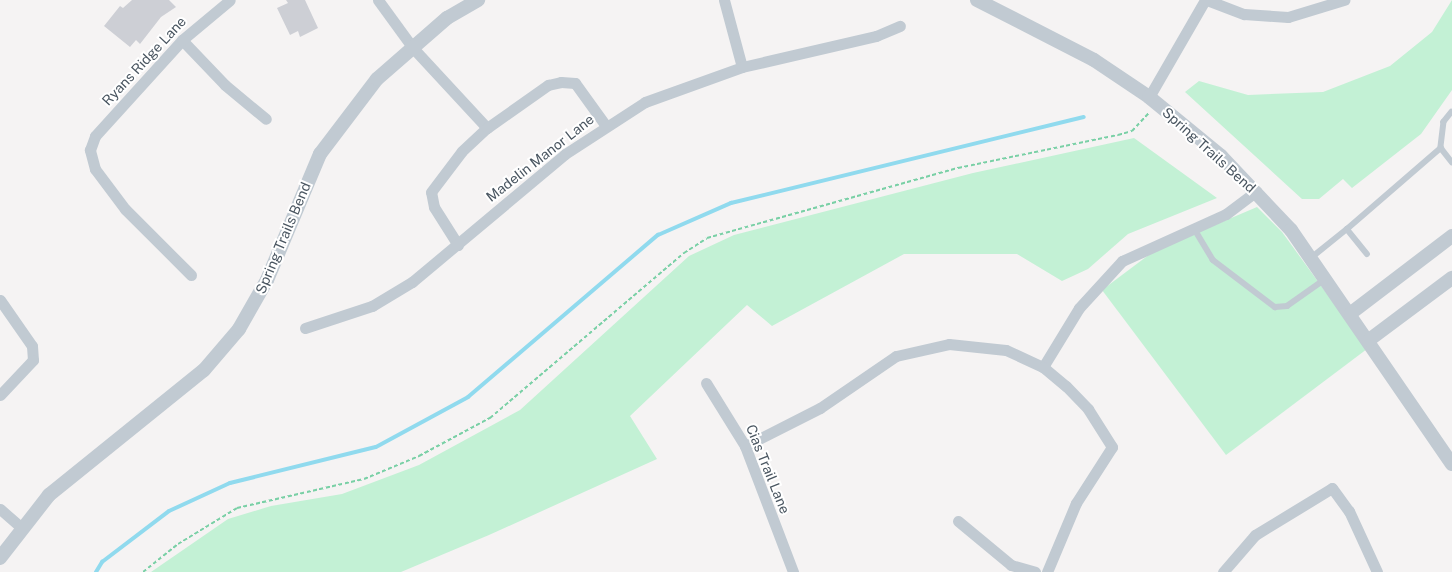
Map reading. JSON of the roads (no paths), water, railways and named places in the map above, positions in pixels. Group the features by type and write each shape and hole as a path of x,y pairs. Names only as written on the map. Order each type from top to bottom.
{"street":[{"name":"Ryans Ridge Lane","path":"191,275 125,209 95,169 90,150 95,136 182,40 230,0"},
{"path":"378,0 413,48 487,128"},
{"name":"Spring Trails Bend","path":"0,558 21,527 81,467 204,370 239,330 267,280 320,154 377,79 448,18 478,0"},
{"path":"724,0 742,67"},
{"name":"Spring Trails Bend","path":"977,0 1079,51 1153,100 1256,191 1311,258 1325,280 1351,313 1452,464"},
{"path":"1153,100 1206,0 1244,14 1281,17 1306,15 1344,0"},
{"name":"Madelin Manor Lane","path":"305,328 372,306 458,245 565,154 645,102 742,67 876,36 900,26"},
{"path":"182,40 225,85 266,119"},
{"path":"458,245 434,207 431,192 462,152 487,128 548,85 562,82 575,83 606,126"},
{"path":"1043,367 1100,282 1143,248 1226,214 1256,191"},
{"path":"1351,313 1452,236"},
{"path":"1370,340 1452,278"},
{"path":"0,300 32,346 33,360 0,395"},
{"path":"746,446 820,408 896,356 924,347 949,344 1006,350 1043,367 1088,409 1112,447 1076,503 1048,572"},
{"name":"Cias Trail Lane","path":"706,383 746,446 793,572"},
{"path":"1223,572 1255,535 1332,488 1349,511 1377,572"},
{"path":"0,509 21,527"},
{"path":"958,521 1011,565 1035,572"}],"lane":[{"path":"1452,112 1444,122 1442,148 1452,162"},
{"path":"1311,258 1442,148"},
{"path":"1194,228 1213,260 1275,307 1287,306 1325,280"},
{"path":"1347,229 1367,254"}],"waterway":[{"path":"96,572 102,562 169,511 230,483 376,447 468,397 658,235 731,203 1084,117"}]}
